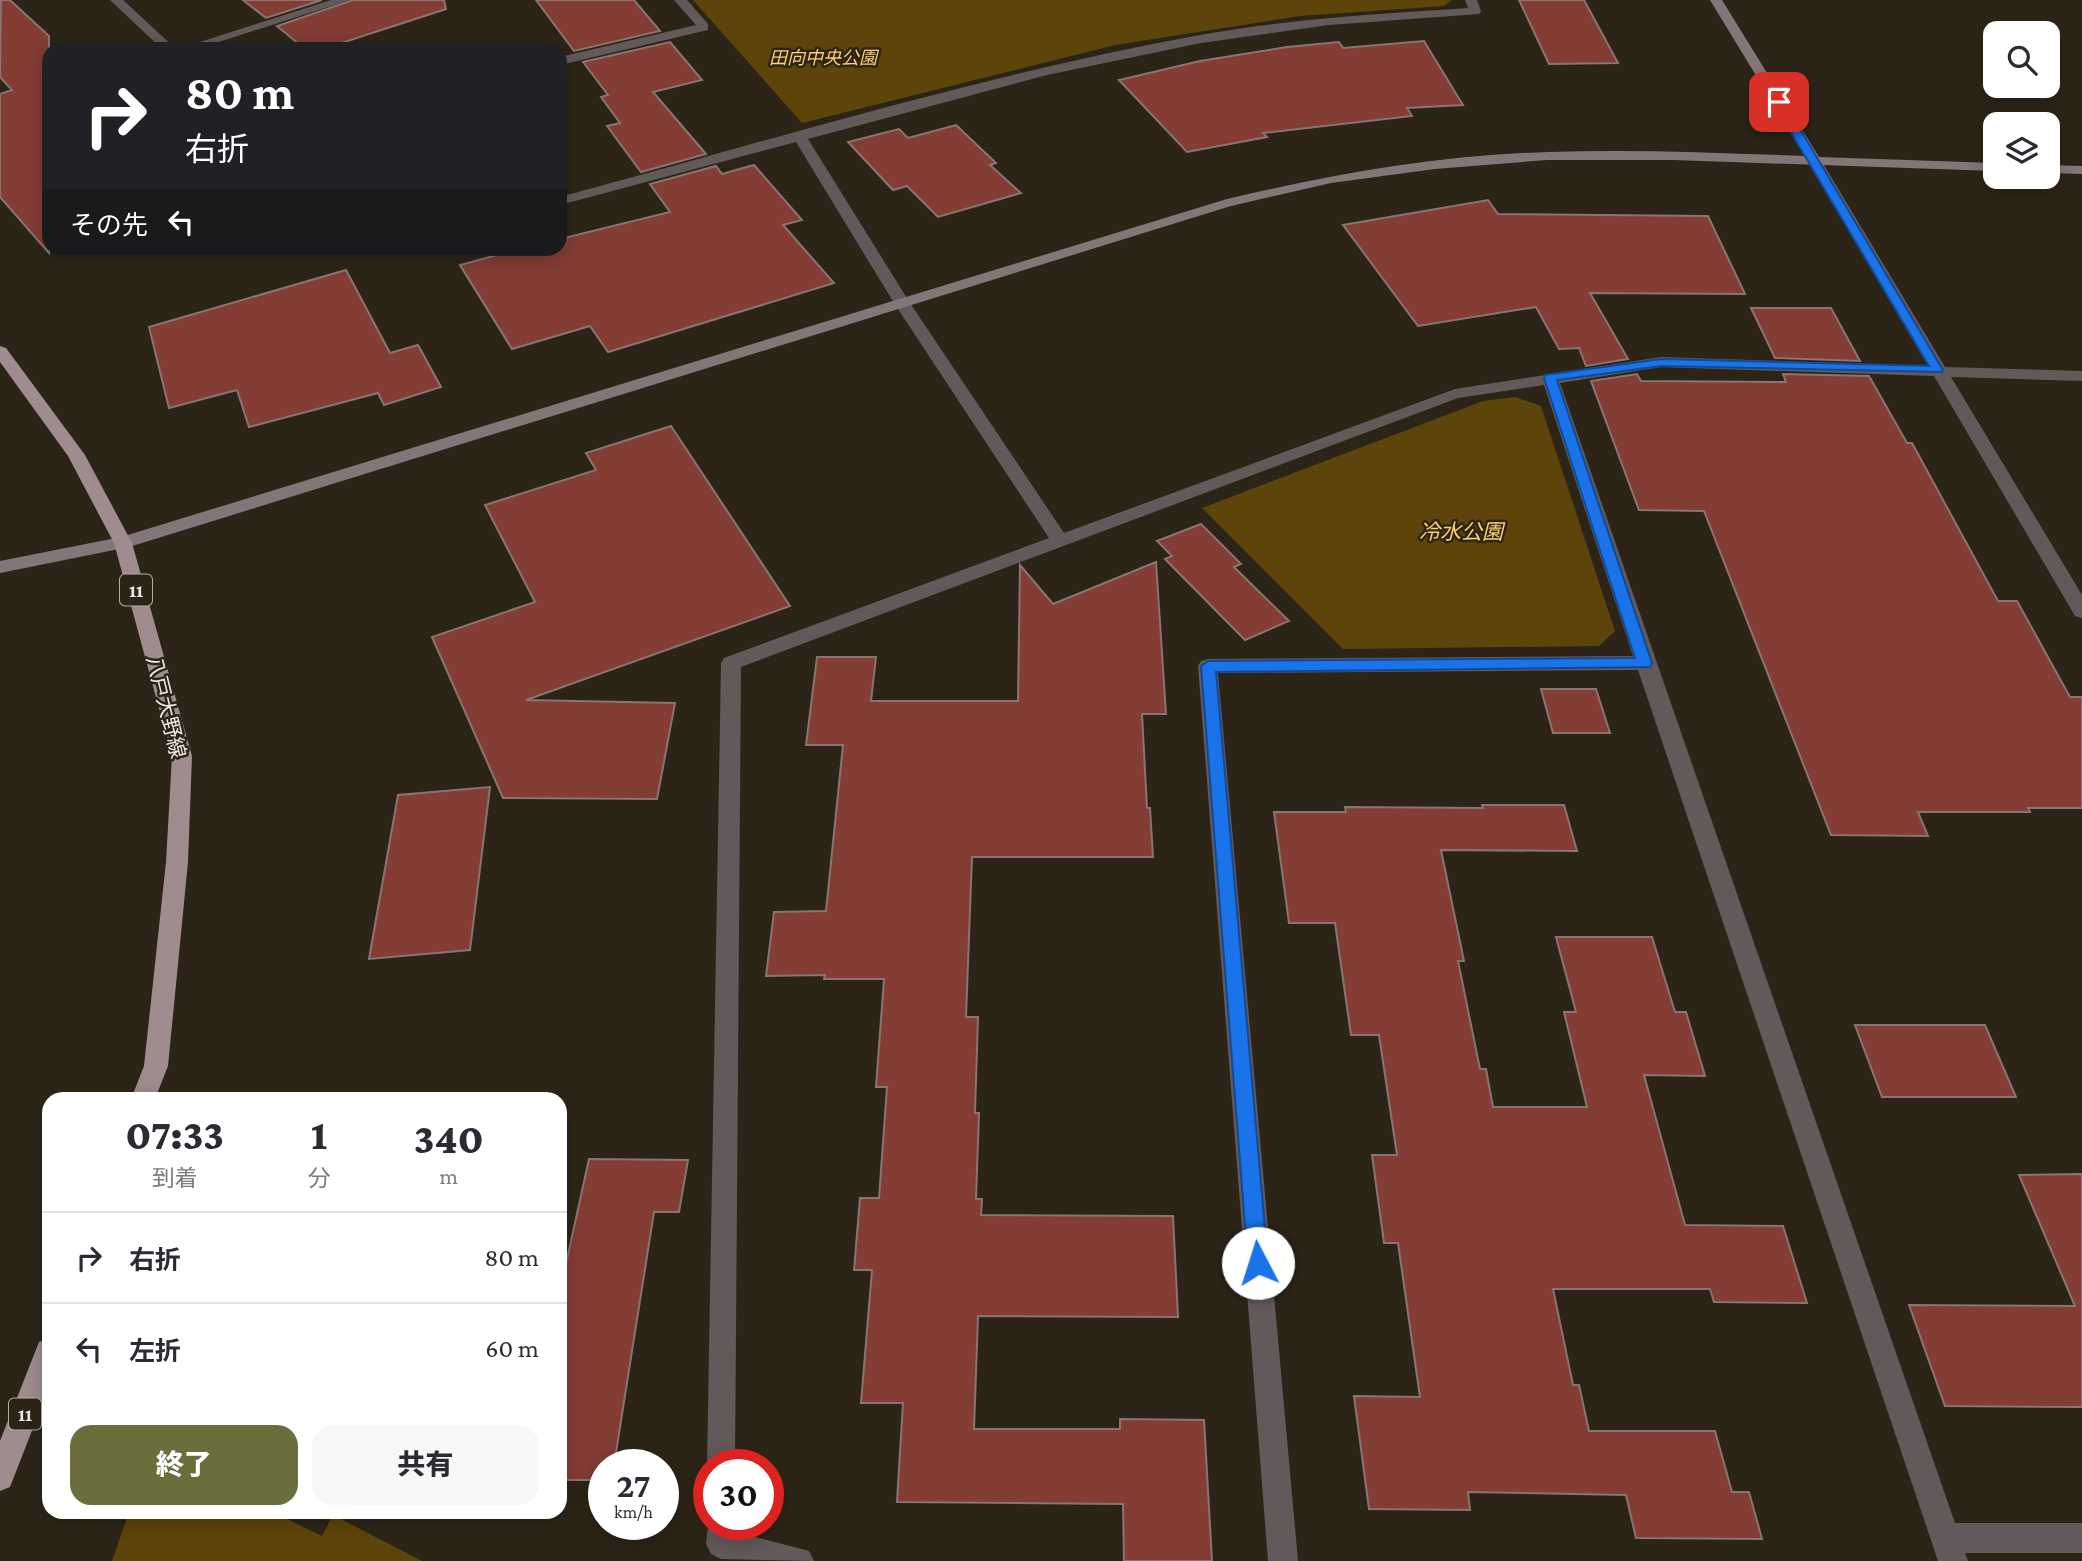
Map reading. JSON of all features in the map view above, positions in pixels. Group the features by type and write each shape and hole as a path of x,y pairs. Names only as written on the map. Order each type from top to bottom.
{"main road":[{"name":"八戸大野線","path":"0,351 76,456 123,543 182,757 177,862 156,1066 147,1092"},
{"name":"11","path":"0,1477 42,1369"}],"street":[{"path":"116,0 162,42"},
{"path":"207,42 344,0"},
{"path":"567,59 704,27 680,0"},
{"path":"567,199 1045,71 1192,40 1329,21 1475,11 1471,0"},
{"path":"1716,0 2082,611"},
{"path":"799,136 902,303 1061,542"},
{"path":"0,567 123,543 1227,203 1331,179 1435,165 1547,156 1814,160 1983,167"},
{"path":"2060,169 2082,170"},
{"path":"722,1449 731,663 1455,394 1661,362 2082,376"},
{"path":"1550,378 1645,663 1950,1549 2082,1538"},
{"path":"1283,1561 1208,666 1645,663"},
{"path":"720,1540 720,1544 799,1561"}],"green space":[{"name":"田向中央公園","path":"693,0 1452,0 1444,6 1300,16 1115,45 802,123"},
{"name":"冷水公園","path":"1515,397 1541,406 1615,631 1599,646 1343,649 1202,508 1483,401"},
{"path":"127,1519 287,1519 322,1536 331,1519 341,1519 422,1561 112,1561"}],"building":[{"path":"1,0 10,0 49,36 49,42 42,42 42,245 0,197 0,94 12,90 0,77"},
{"path":"243,0 322,0 266,18"},
{"path":"353,0 444,0 446,9 345,42 296,42 277,26"},
{"path":"536,0 634,0 660,31 574,51"},
{"path":"1519,0 1584,0 1618,63 1549,64"},
{"path":"1424,41 1463,105 1407,108 1412,116 1263,133 1267,137 1187,152 1119,80 1200,61 1287,47 1339,42 1343,48"},
{"path":"670,42 702,80 653,92 706,154 641,172 607,126 620,123 601,97 608,95 583,62"},
{"path":"956,125 996,163 990,165 1021,193 938,217 907,186 893,190 848,142 899,129 908,138"},
{"path":"754,165 802,220 783,225 834,283 608,352 590,326 512,349 460,265 493,256 567,256 567,237 670,212 650,184 716,166 722,174"},
{"path":"1488,200 1498,214 1708,216 1745,294 1590,293 1628,359 1586,366 1579,348 1559,349 1536,307 1418,326 1343,225"},
{"path":"346,270 390,353 418,345 441,387 384,405 378,393 249,427 237,390 169,408 149,327"},
{"path":"1751,308 1831,308 1860,361 1775,358"},
{"path":"1637,374 1641,381 1786,382 1783,374 1869,376 1907,443 1912,443 1998,601 2017,601 2070,697 2082,697 2082,808 2028,808 2030,812 1918,812 1928,836 1831,835 1704,511 1639,510 1591,381"},
{"path":"671,426 790,606 526,700 675,703 657,799 503,798 432,637 535,602 485,505 596,470 586,453"},
{"path":"1201,524 1241,564 1234,567 1289,621 1245,640 1165,559 1172,556 1157,541"},
{"path":"1156,562 1166,714 1142,714 1147,808 1150,808 1153,857 972,857 966,1017 978,1017 976,1199 982,1199 981,1215 1173,1216 1178,1317 978,1316 974,1429 1120,1429 1120,1419 1204,1420 1212,1561 1124,1561 1123,1504 897,1502 903,1403 861,1403 872,1270 854,1270 860,1198 879,1198 887,1087 876,1087 884,979 824,979 825,975 766,976 774,912 826,911 843,745 806,745 817,657 876,657 871,701 1018,701 1020,565 1053,604"},
{"path":"1541,689 1596,689 1610,733 1553,733"},
{"path":"490,787 470,950 369,959 398,795"},
{"path":"1482,805 1564,805 1577,851 1441,850 1464,961 1458,961 1480,1069 1486,1069 1493,1107 1587,1107 1564,1012 1576,1012 1556,937 1652,937 1675,1012 1686,1012 1705,1076 1644,1075 1685,1225 1783,1226 1807,1303 1714,1302 1710,1289 1553,1289 1573,1385 1579,1385 1589,1431 1715,1431 1732,1492 1749,1492 1762,1539 1636,1538 1626,1495 1468,1492 1470,1510 1369,1509 1354,1396 1420,1397 1398,1243 1384,1243 1372,1155 1397,1155 1379,1035 1351,1035 1335,923 1289,923 1274,812 1346,812 1345,807 1483,808"},
{"path":"1855,1025 1985,1025 2016,1097 1882,1097"},
{"path":"589,1159 688,1160 679,1212 654,1212 617,1449 588,1449 588,1480 567,1480 567,1259"},
{"path":"2082,1174 2082,1407 1945,1406 1909,1305 2075,1306 2019,1175"}],"route":[{"path":"1258,1263 1208,666 1645,663 1550,378 1661,362 1937,370 1779,102"}]}
